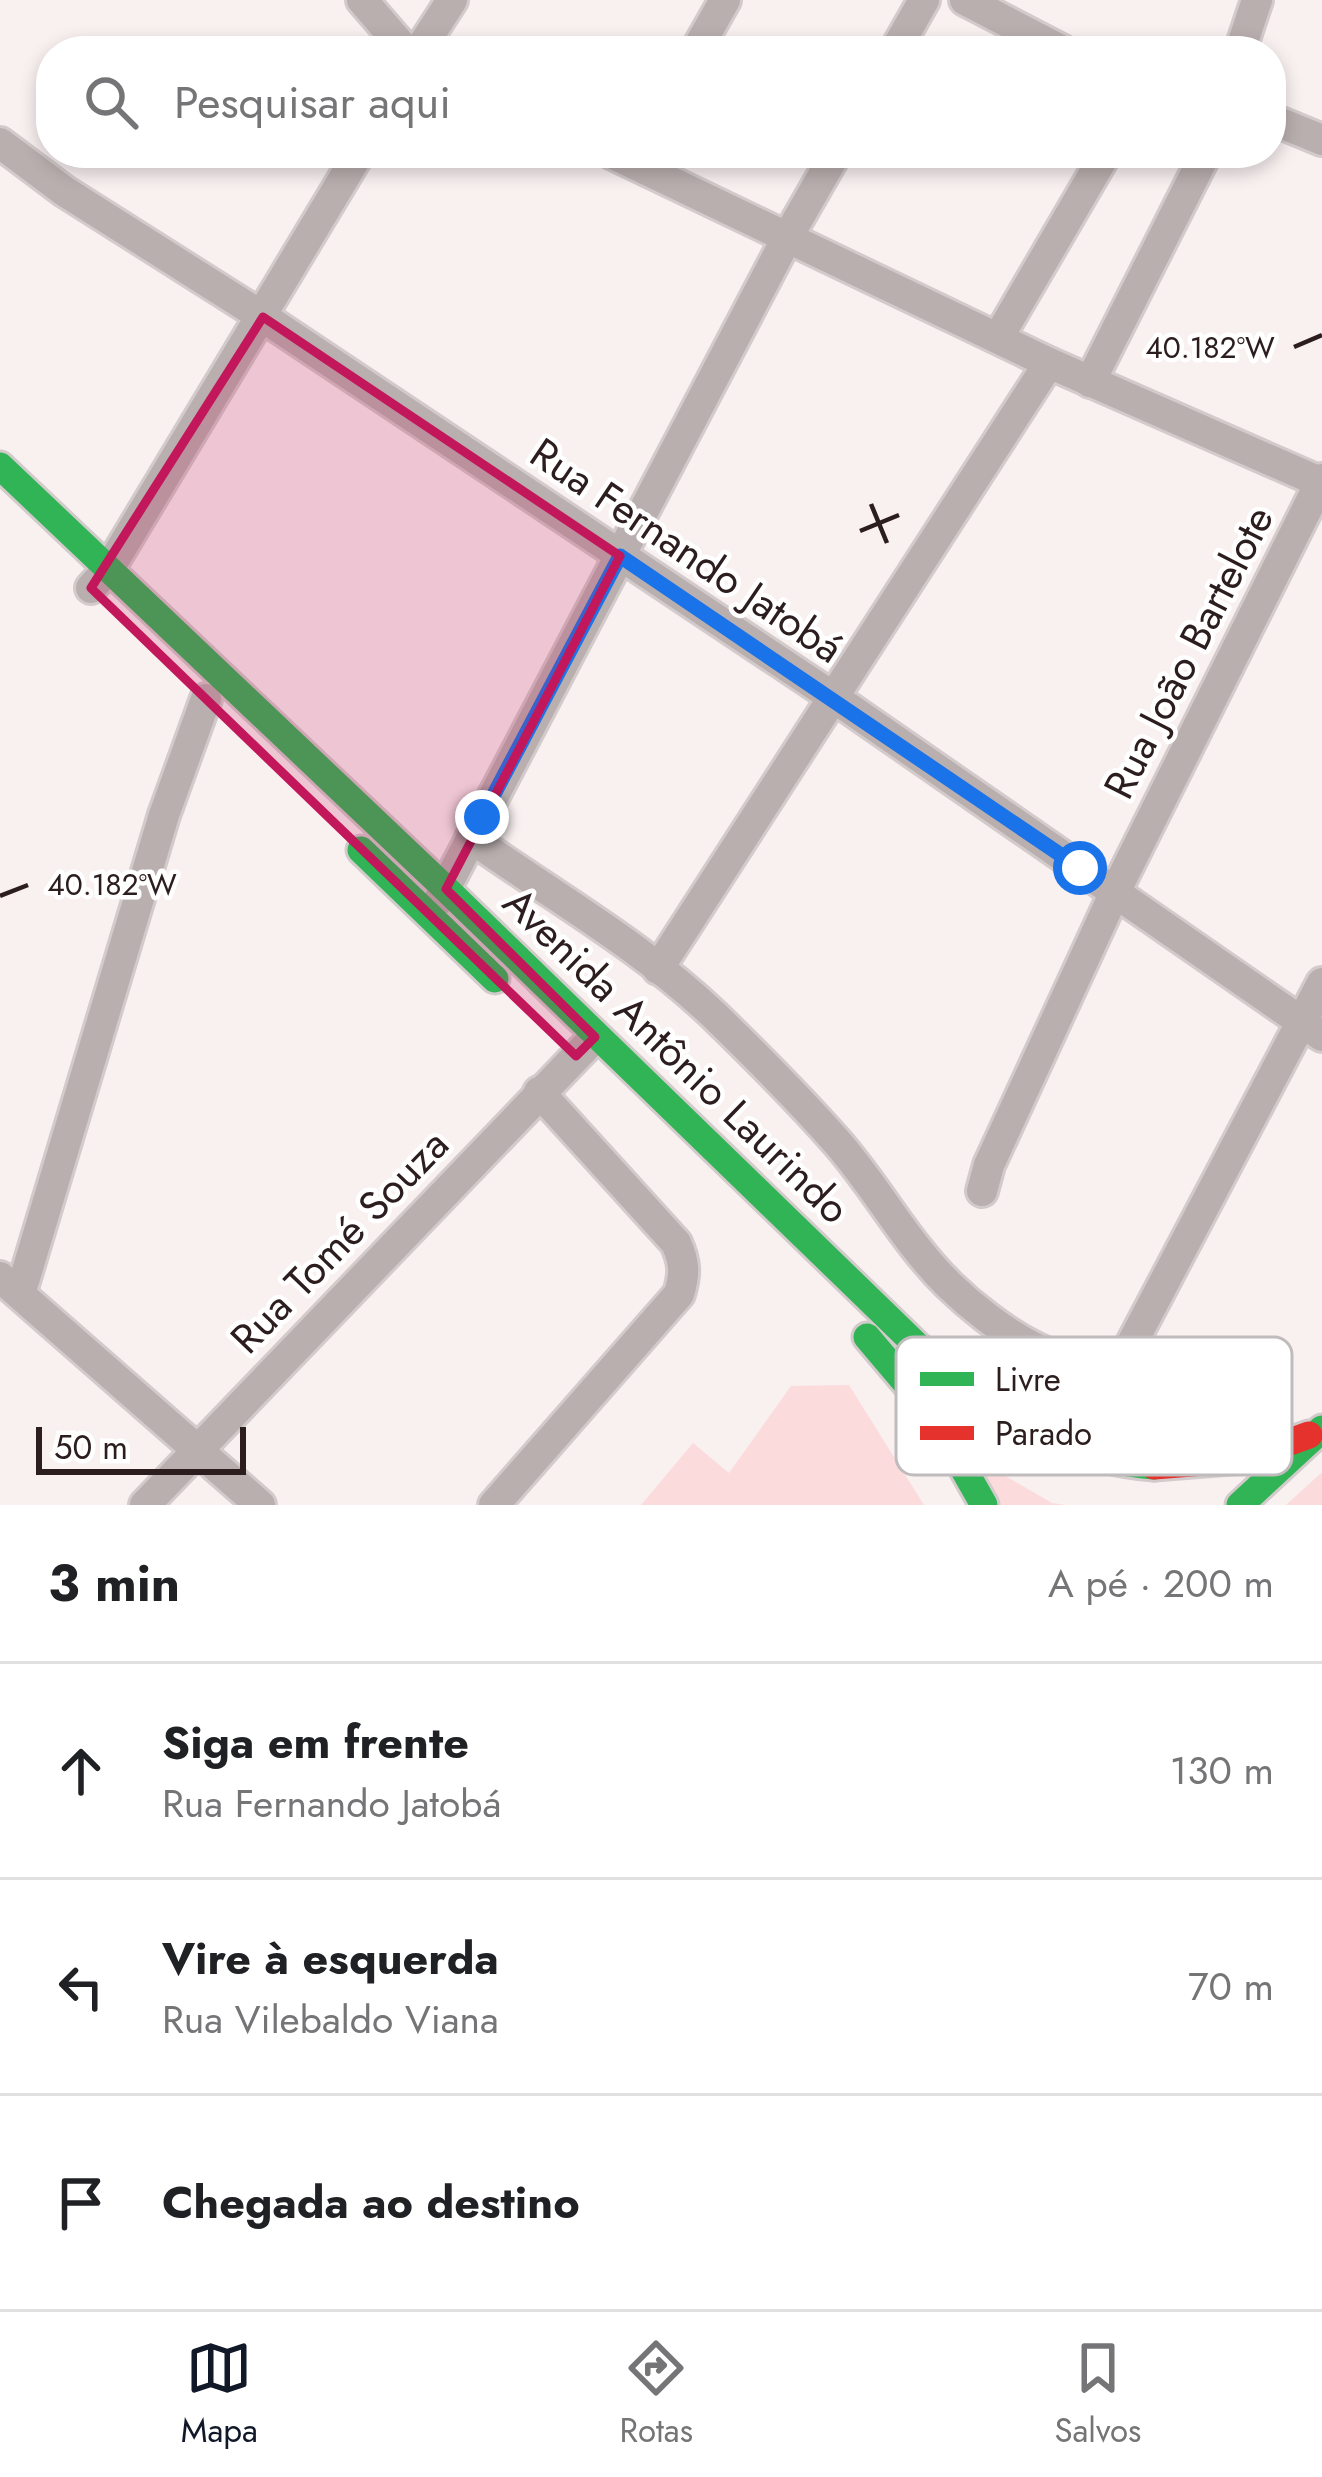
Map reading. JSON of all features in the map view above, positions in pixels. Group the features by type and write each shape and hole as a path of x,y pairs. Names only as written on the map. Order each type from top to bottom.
{"main road":[{"name":"Avenida Antônio Laurindo","path":"0,466 237,729"},
{"name":"Avenida Antônio Laurindo","path":"0,503 100,578 446,889 581,1051 905,1337"},
{"path":"268,759 316,803"},
{"name":"Avenida Antônio Laurindo","path":"348,836 510,994"},
{"name":"Avenida Antônio Laurindo","path":"740,1213 818,1288"},
{"path":"849,1319 896,1366"},
{"name":"Avenida Antônio Laurindo","path":"1292,1442 1322,1428"},
{"path":"1292,1456 1322,1428"},
{"path":"968,1475 984,1505"},
{"path":"1240,1505 1272,1475"}],"street":[{"path":"362,0 393,36"},
{"path":"429,36 452,0"},
{"path":"705,36 725,0"},
{"path":"904,36 924,0"},
{"path":"965,0 1034,36"},
{"path":"1245,36 1257,0"},
{"path":"1286,125 1322,140"},
{"name":"Rua Fernando Jatobá","path":"0,143 64,190 833,697 1312,1028"},
{"path":"100,578 350,168"},
{"path":"651,168 1049,363 1322,481"},
{"path":"428,917 827,168"},
{"path":"998,338 1097,168"},
{"path":"1090,382 1198,168"},
{"path":"658,968 1049,363"},
{"name":"Rua João Bartelote","path":"982,1191 989,1165 1115,892 1322,481"},
{"path":"206,699 10,1284 260,1505"},
{"path":"471,838 658,968 712,1014 838,1142 950,1286 1018,1337"},
{"path":"1136,1337 1312,1028 1322,983"},
{"name":"Rua Tomé Souza","path":"145,1505 581,1051"},
{"path":"494,1505 679,1294 684,1277 685,1262 676,1243 539,1092"}],"highlighted area":[{"path":"263,317 620,556 446,889 595,1037 576,1056 91,588"}],"shaded area":[{"path":"849,1385 896,1460 896,1475 905,1475 924,1505 641,1505 693,1443 729,1473 791,1386"},
{"path":"1320,1474 1322,1505 1286,1505"},
{"path":"987,1475 1004,1475 1052,1503 1066,1505 992,1505"}],"traffic: fast":[{"path":"0,466 908,1337"},
{"path":"361,850 495,979"},
{"path":"867,1337 896,1371"},
{"path":"1292,1457 1322,1429"},
{"path":"967,1475 984,1505"},
{"path":"1240,1505 1272,1475"}],"traffic: jam":[{"path":"1292,1441 1309,1435"}],"route":[{"path":"482,817 620,556 1080,868"}]}
